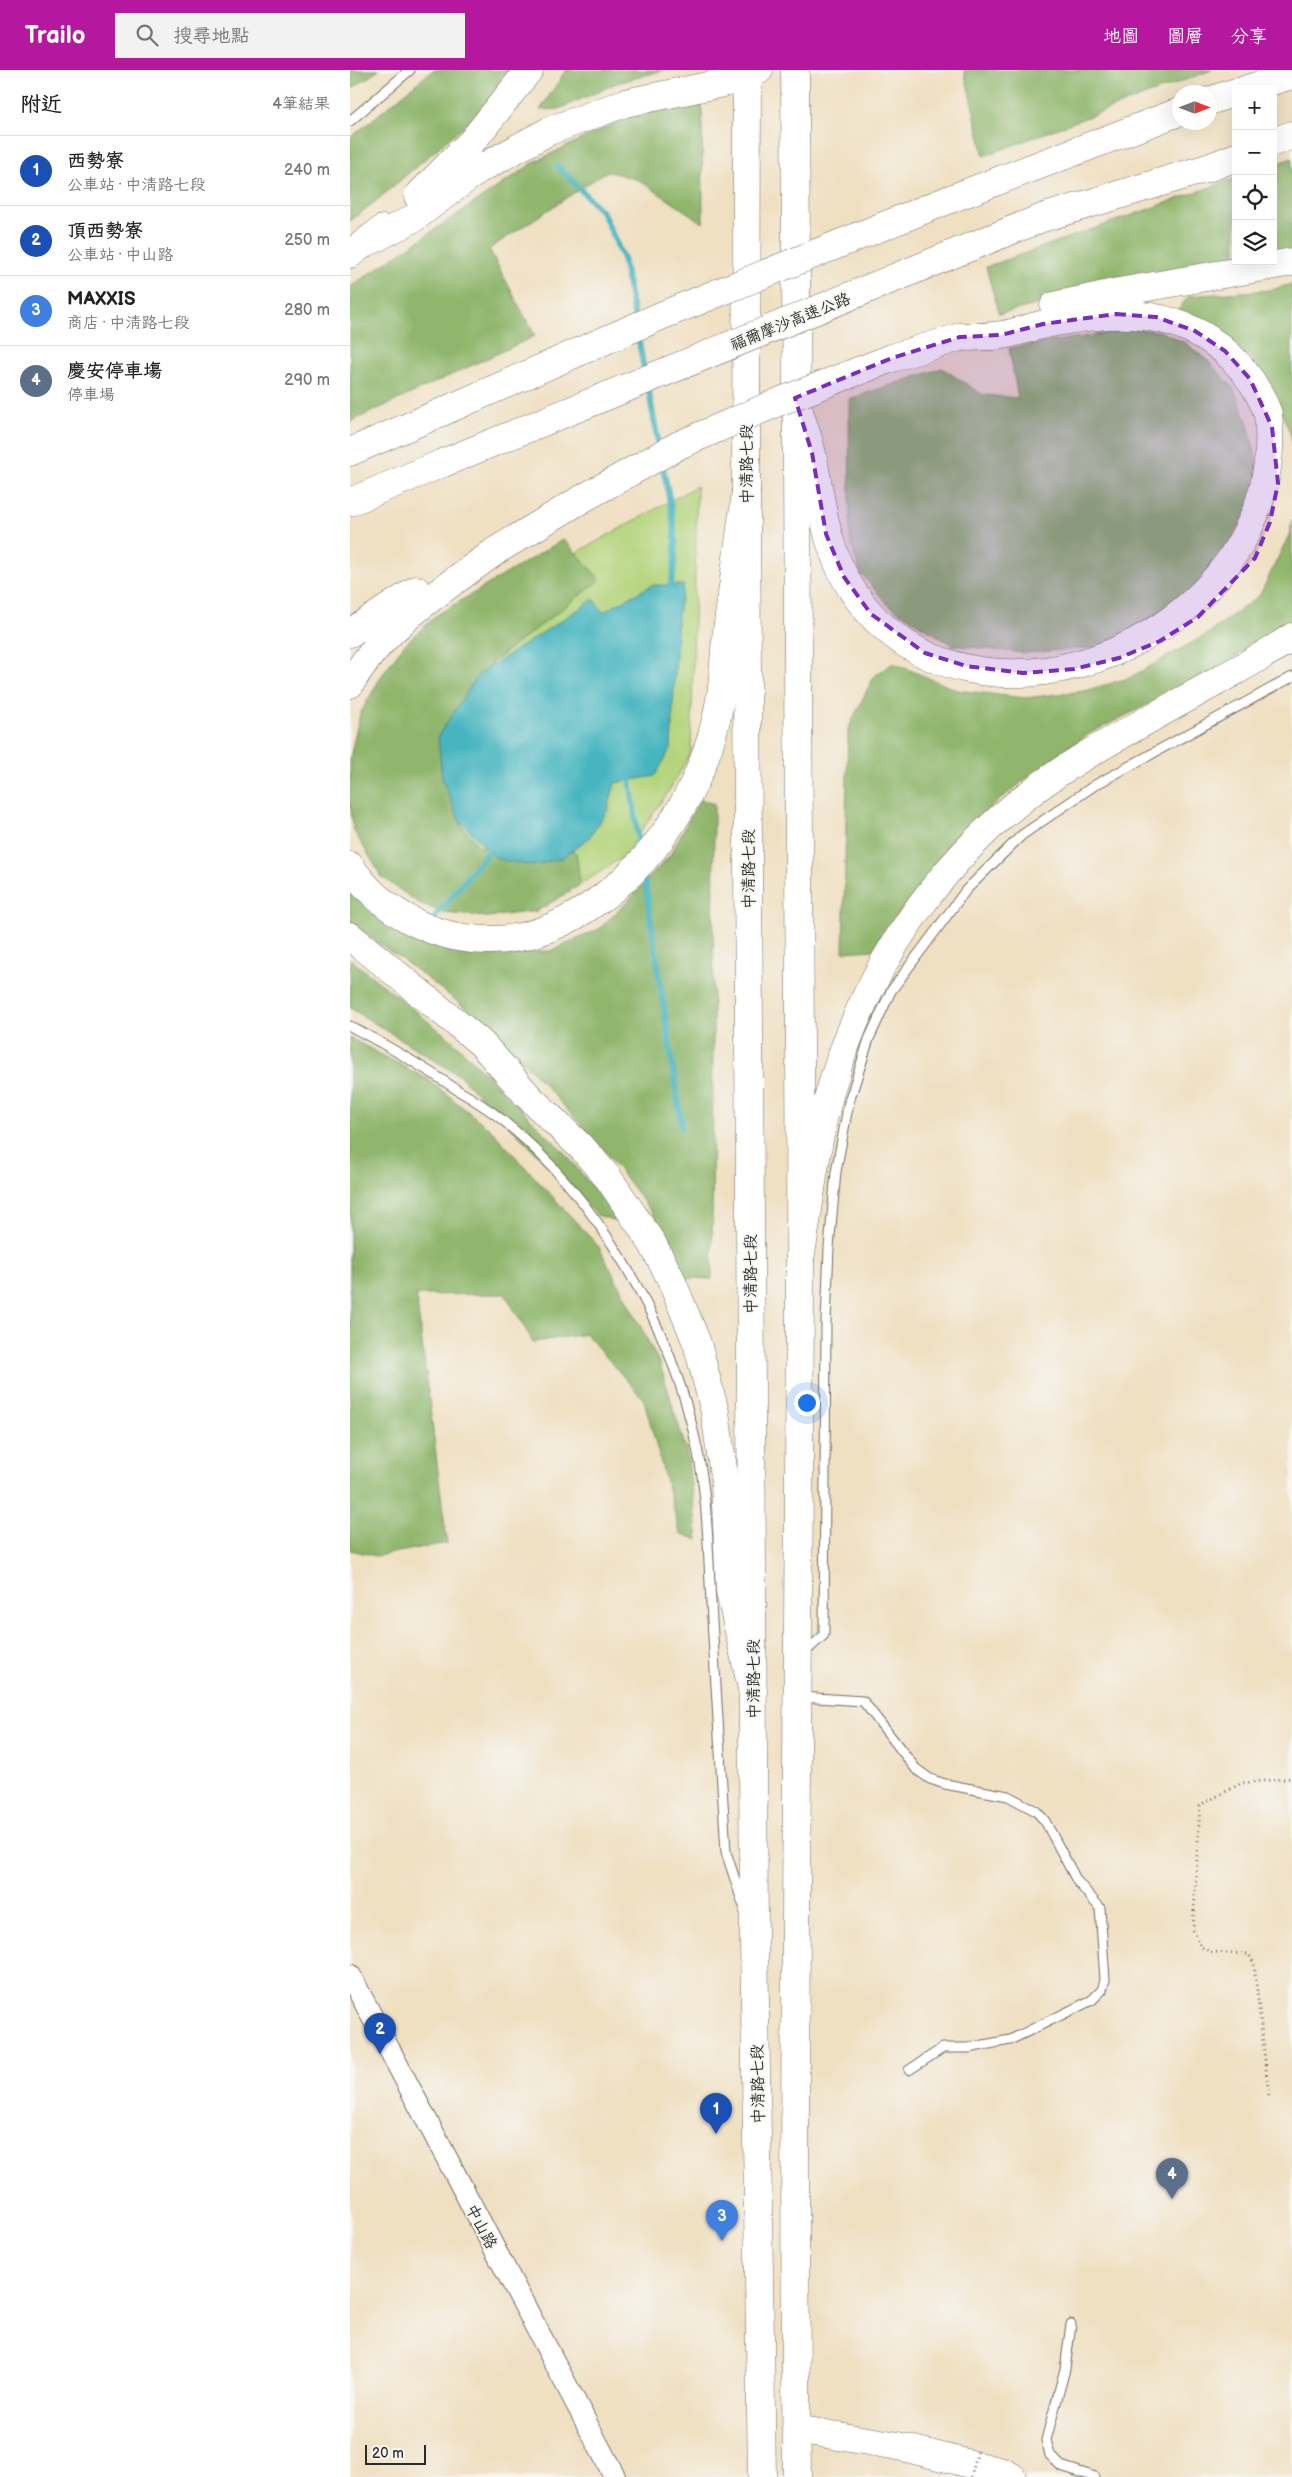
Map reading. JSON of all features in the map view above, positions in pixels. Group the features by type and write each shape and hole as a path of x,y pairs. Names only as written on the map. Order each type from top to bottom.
{"main road":[{"path":"360,247 448,167 493,116 529,70"},
{"path":"795,70 800,1259 796,2429 797,2477 804,2477"},
{"path":"360,247 414,218 478,170 549,131 624,103 751,73"},
{"name":"中清路七段","path":"751,73 746,492 754,1936 762,2477"},
{"path":"1261,85 1292,75"},
{"path":"1217,99 1232,93"},
{"path":"350,452 663,315 953,198 1172,115"},
{"path":"1277,141 1292,135"},
{"name":"福爾摩沙高速公路","path":"350,502 1042,218 1208,168 1232,159"},
{"path":"350,684 371,653 386,636 416,609 497,550 580,500 679,445 782,401 892,358 960,338 1037,310 1119,292 1292,262"},
{"path":"795,398 812,453 826,534 844,577 871,614 888,630 925,653 966,666 994,671 1051,672 1097,664 1140,650 1179,630 1219,599 1255,558 1270,522 1278,483 1278,464 1272,427 1260,395 1244,372 1226,352 1211,340 1176,323 1136,314 1116,314 1043,324 1001,335 960,338"},
{"path":"350,866 372,892 409,920 451,936 481,940 520,938 563,923 582,912 629,875 655,846 679,810 696,780 711,739 721,695 746,492"},
{"path":"350,633 433,579 497,550"},
{"path":"800,1259 832,1086 856,1019 885,958 921,902 970,848 1044,782 1292,637"},
{"path":"350,936 481,1043 529,1097 584,1150 620,1195 652,1243 670,1277 694,1334 715,1412 724,1483 730,1592 753,1693"},
{"path":"796,2429 898,2446 1004,2472 1012,2477"}],"street":[{"name":"中山路","path":"350,1975 615,2477"}],"lane":[{"path":"350,121 410,70"},
{"path":"798,1659 824,1635 826,1322 828,1247 836,1172 849,1102 868,1039 891,991 966,890 1022,835 1095,785 1292,677"},
{"path":"350,1026 407,1056 500,1117 528,1144 580,1201 604,1233 630,1274 660,1335 687,1409 704,1485 726,1852 754,1936"},
{"path":"798,1697 863,1700 916,1769 930,1779 945,1784 1008,1796 1036,1812 1046,1821 1077,1881 1100,1908 1105,1980 1102,1990 1092,2000 1010,2040 968,2048 943,2048 909,2070"},
{"path":"1071,2324 1065,2369 1046,2440 1050,2455 1061,2466 1095,2477"}],"path":[{"path":"1269,2095 1254,1964 1248,1954 1211,1952 1201,1947 1193,1930 1200,1805 1242,1783 1292,1778"},
{"path":"970,2477 978,2451"}],"highlighted area":[{"path":"1116,314 1156,317 1195,331 1225,351 1250,379 1272,427 1278,483 1270,522 1255,558 1198,617 1160,641 1119,658 1074,669 1023,673 966,666 925,653 871,614 844,577 826,534 812,453 795,398 892,358 960,337 1001,335 1043,324"}],"green space":[{"path":"350,70 379,70 350,90"},
{"path":"433,70 514,70 473,118 350,221 350,138"},
{"path":"566,70 664,70 617,83 559,109 540,110"},
{"path":"964,70 1212,70 1172,85 984,156"},
{"path":"702,104 703,223 639,180 607,171 489,249 535,336 350,422 350,287 536,161 627,117"},
{"path":"1292,158 1292,251 1277,255 1277,175 1277,164"},
{"path":"1232,179 1232,262 1137,280 999,314 986,267"},
{"path":"1292,284 1292,447 1291,436 1273,389 1249,356 1177,311 1189,296 1270,290"},
{"path":"1135,329 1159,331 1184,342 1206,359 1234,389 1248,424 1257,462 1254,500 1192,607 1104,647 1024,653 952,645 887,604 860,572 850,542 849,399 942,368 983,395 1018,398 1009,348"},
{"path":"697,486 691,753 670,789 624,856 580,885 576,853 518,852 478,846 462,827 447,782 457,712 492,662 600,580 576,553"},
{"path":"1292,520 1292,621 1202,678 1092,732 1038,769 981,815 907,903 873,950 843,952 848,729 874,676 893,663 957,690 1025,698 1084,691 1129,678 1209,633 1260,595 1290,533"},
{"path":"564,539 600,580 492,662 457,712 447,782 462,827 478,846 518,851 553,839 576,853 580,885 537,911 487,917 443,913 417,902 382,877 354,831 350,804 350,758 360,714 382,675 404,645 437,615"},
{"path":"700,799 714,804 712,1279 685,1278 653,1214 604,1150 532,1071 467,1009 403,960 350,924 350,881 393,922 430,947 496,952 551,951 599,929 630,899 670,855"},
{"path":"350,959 454,1042 562,1150 622,1223 597,1215 460,1076 350,1008"},
{"path":"350,1038 429,1080 492,1131 599,1247 660,1364 687,1453 698,1540 680,1533 644,1400 586,1334 533,1342 505,1294 416,1295 447,1543 376,1556 350,1550"}],"water":[{"path":"652,585 684,585 678,613 671,748 655,776 615,783 608,810 589,838 562,858 532,866 497,859 459,820 442,778 438,736 479,674 594,599 603,612"}],"waterway":[{"path":"558,166 603,213 623,258 635,320"},
{"path":"637,332 645,374"},
{"path":"648,386 659,448"},
{"path":"662,462 672,511 675,544 673,576 668,592"},
{"path":"629,772 639,845"},
{"path":"435,917 494,845"},
{"path":"644,876 682,1127"}],"place":[{"name":"頂西勢寮","path":"380,2054"},
{"name":"西勢寮","path":"716,2134"},
{"name":"慶安停車塲","path":"1172,2199"},
{"name":"MAXXIS","path":"722,2241"}]}
